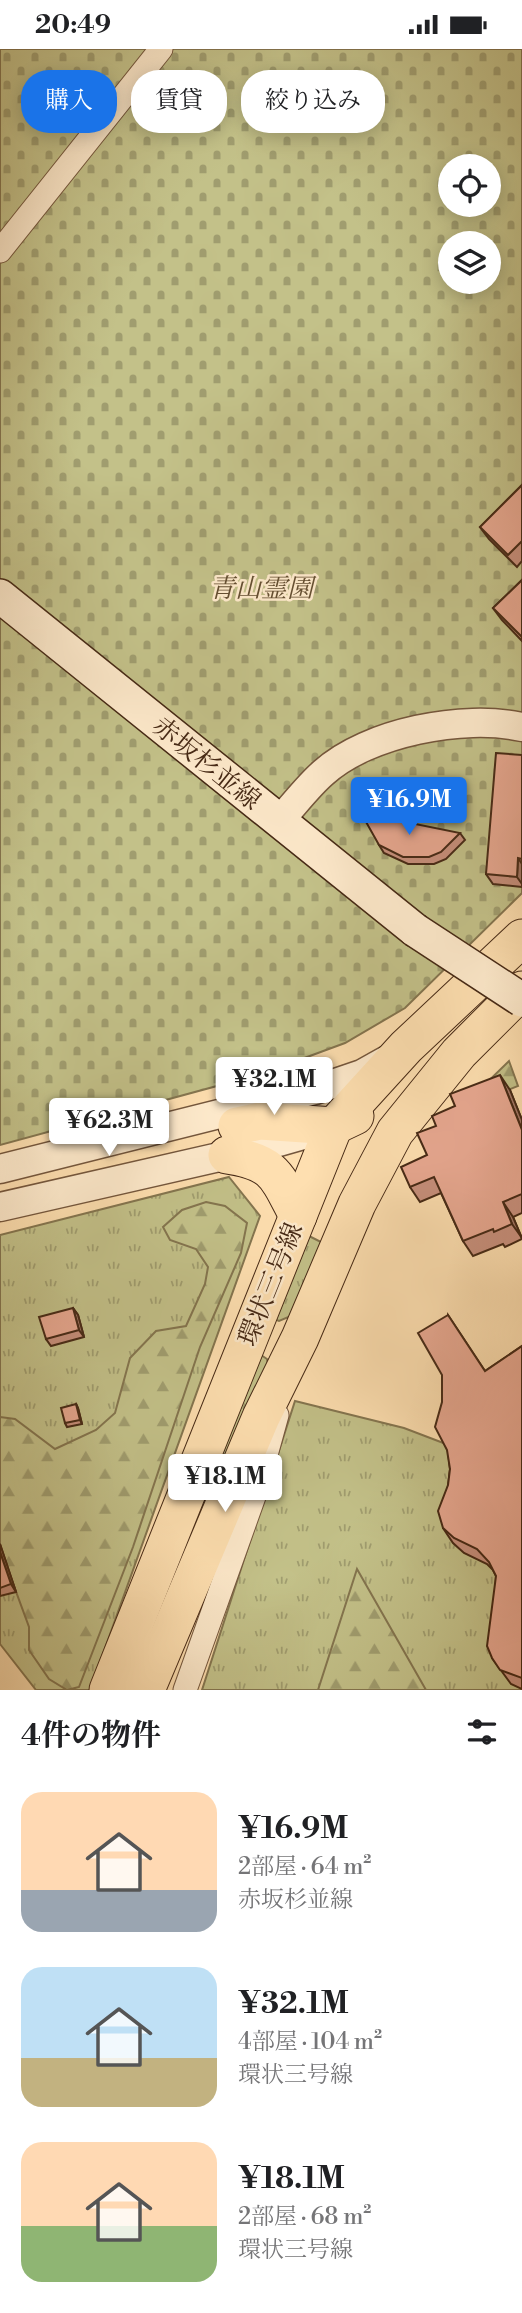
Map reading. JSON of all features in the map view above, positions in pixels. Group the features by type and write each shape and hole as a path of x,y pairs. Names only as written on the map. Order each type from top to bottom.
{"main road":[{"name":"赤坂杉並線","path":"0,596 415,930 522,1000"},
{"name":"環状三号線","path":"108,1690 334,1126 406,1047 522,938"},
{"path":"298,1216 276,1173 252,1159 232,1141 260,1121 334,1126 364,1111 393,1091 522,982"},
{"name":"環状三号線","path":"146,1690 261,1417 296,1348 345,1232 402,1123 459,1053 522,991"},
{"path":"334,1126 350,1185 351,1202 345,1232"}],"street":[{"path":"0,251 161,49"},
{"path":"279,821 323,773 370,745 421,729 445,725 494,723 522,727"},
{"path":"38,1164 338,1083 383,1063 406,1047"},
{"path":"0,1169 232,1141"},
{"path":"0,1207 232,1141"},
{"path":"185,1690 256,1491 296,1348"}],"green space":[{"name":"青山霊園","path":"0,49 522,49 522,893 405,1008 345,1043 261,1074 0,1145"},
{"path":"509,1061 518,1086 478,1102 468,1101"},
{"path":"229,1177 260,1216 90,1690 36,1690 0,1644 0,1235"},
{"path":"206,1202 225,1206 247,1223 241,1253 200,1347 133,1547 79,1687 67,1690 49,1679 29,1650 29,1627 0,1548 0,1417 15,1419 55,1449 96,1430 115,1413 130,1358 156,1331 186,1326 205,1284 208,1267 196,1249 170,1240 163,1227 182,1210"},
{"path":"303,1233 323,1243 291,1316 279,1321 274,1319"},
{"path":"261,1355 267,1359 268,1365 130,1690 124,1690"},
{"path":"295,1401 404,1428 522,1473 522,1690 202,1690"},
{"path":"357,1569 426,1690 318,1690"}],"building":[{"path":"522,485 522,541 508,555 480,527"},
{"path":"522,580 522,637 493,608"},
{"path":"496,753 522,755 522,859 518,858 517,877 486,874"},
{"path":"361,813 460,833 441,852 429,857 403,857 379,845"},
{"path":"500,1075 522,1130 522,1194 503,1202 512,1224 463,1241 434,1177 410,1187 401,1167 427,1155 417,1133 436,1126 432,1116 455,1106 450,1094"},
{"path":"73,1308 79,1330 46,1339 39,1317"},
{"path":"448,1315 485,1371 522,1346 522,1678 500,1670 487,1646 496,1576 489,1562 477,1549 454,1538 443,1528 438,1511 448,1485 450,1469 447,1450 435,1427 442,1402 442,1375 418,1333"},
{"path":"76,1404 80,1420 65,1423 61,1408"},
{"path":"0,1552 11,1584 0,1588"}]}
